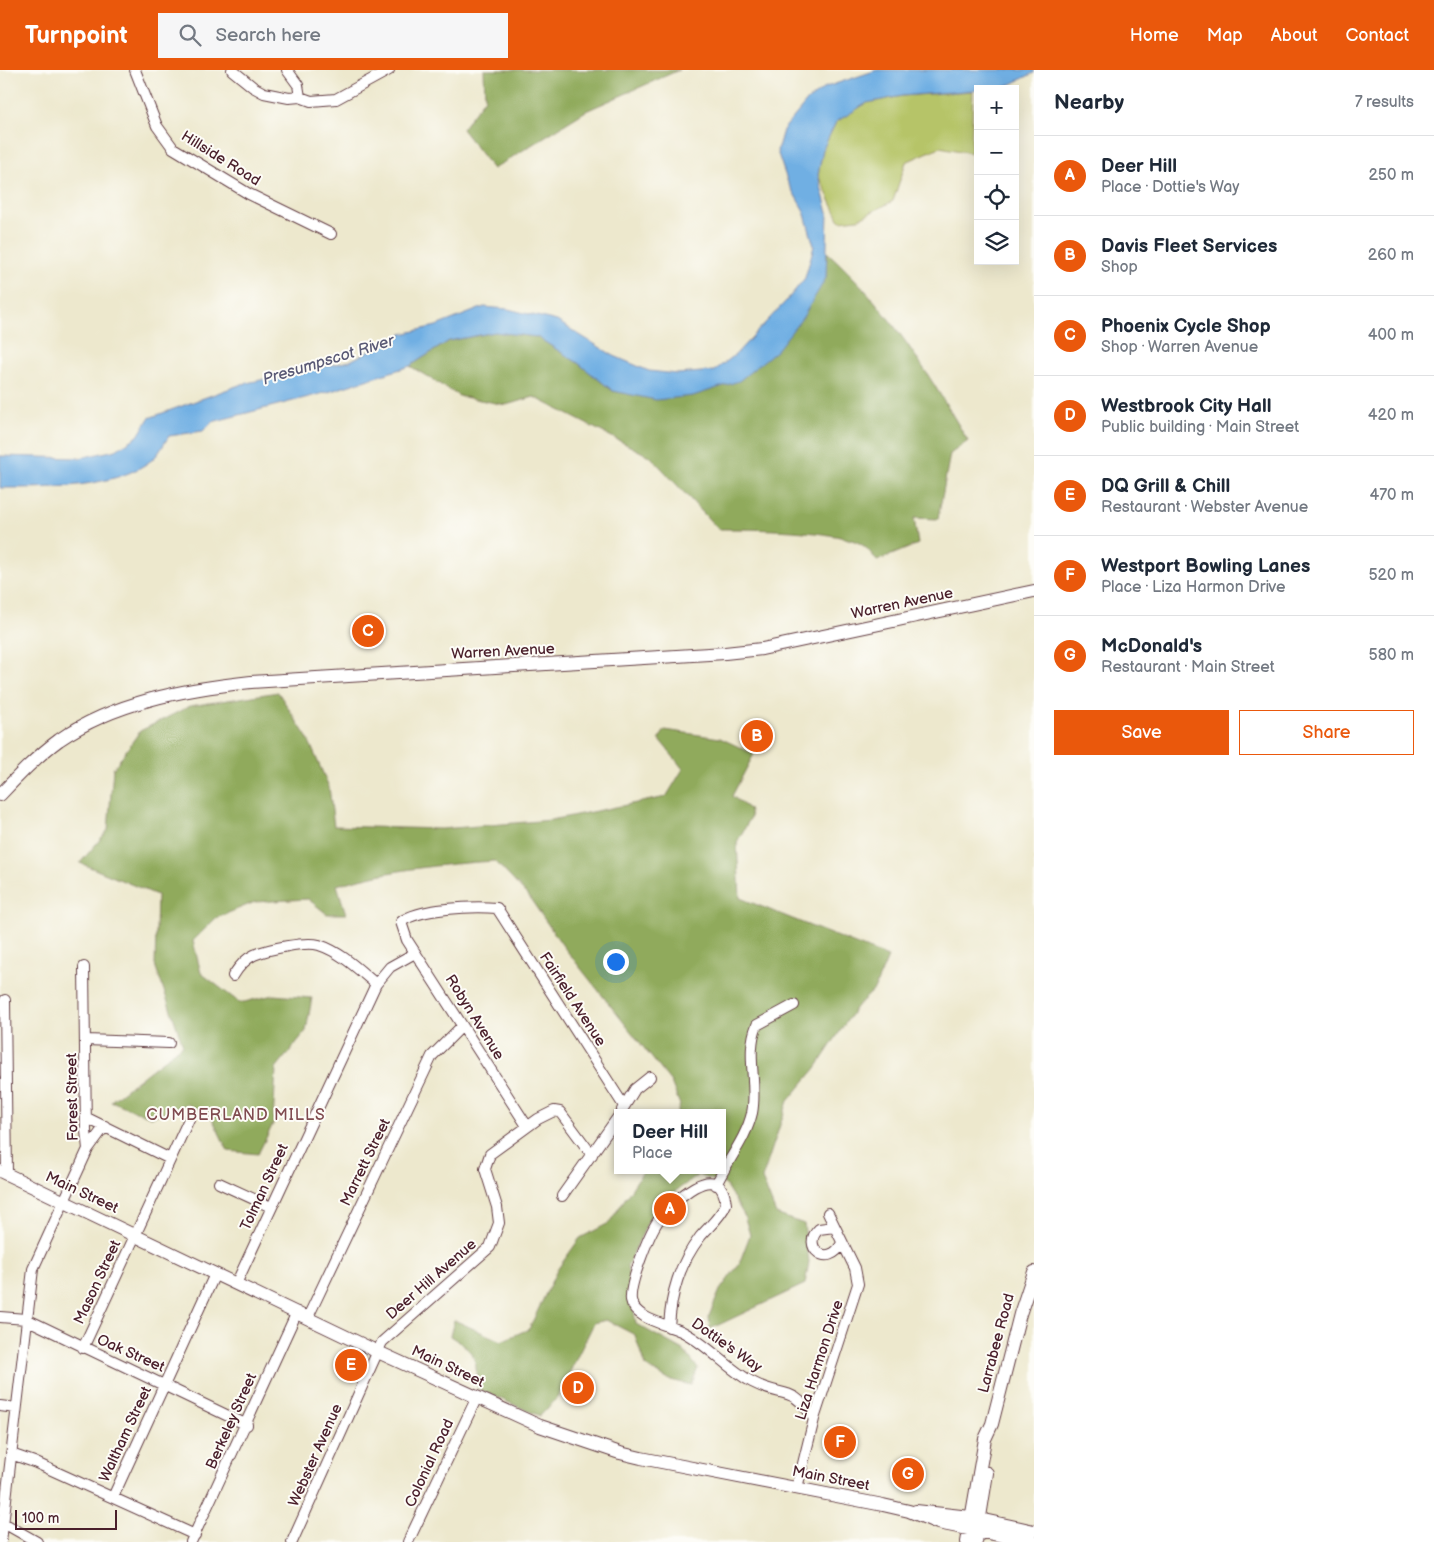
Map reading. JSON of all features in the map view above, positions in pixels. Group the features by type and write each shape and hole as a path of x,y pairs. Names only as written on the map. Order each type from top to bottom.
{"main road":[{"name":"Warren Avenue","path":"0,795 26,767 75,730 115,711 176,693 251,682 726,654 762,649 1034,591"},
{"name":"Main Street","path":"3,1173 302,1314 378,1352 540,1426 620,1453 909,1511 930,1511 974,1527 1034,1542"},
{"name":"Larrabee Road","path":"967,1542 974,1527 994,1436 992,1424 1015,1330 1034,1272"},
{"name":"Main Street","path":"974,1527 1034,1531"}],"street":[{"name":"Hillside Road","path":"135,70 157,126 173,148 248,194 331,234"},
{"path":"232,70 242,80 264,93 289,98 300,97 311,101 336,99 389,70"},
{"path":"287,70 298,85 300,97"},
{"name":"Fairfield Avenue","path":"401,922 417,913 496,908 621,1109"},
{"name":"Robyn Avenue","path":"401,922 402,930 461,1027 527,1126"},
{"path":"233,976 240,966 254,955 292,946 318,944 341,955 376,984"},
{"name":"Tolman Street","path":"236,1284 376,984 390,967 415,952"},
{"name":"Forest Street","path":"1,1542 1,1522 33,1269 88,1149 84,967"},
{"path":"3,1173 5,1000"},
{"path":"726,1167 748,1127 752,1111 752,1050 757,1025 794,1005"},
{"name":"Marrett Street","path":"302,1314 432,1056 461,1027"},
{"path":"86,1040 169,1043"},
{"path":"623,1109 636,1089 650,1077"},
{"path":"527,1126 549,1113 560,1112 592,1154"},
{"path":"87,1118 170,1159"},
{"name":"Mason Street","path":"83,1348 189,1119"},
{"path":"562,1196 614,1123"},
{"path":"88,1149 105,1126"},
{"name":"Deer Hill Avenue","path":"378,1352 386,1338 490,1247 499,1223 497,1207 484,1169 486,1161 496,1149 527,1126"},
{"path":"716,1185 722,1174"},
{"path":"219,1182 271,1207"},
{"name":"Dottie's Way","path":"669,1327 670,1307 680,1268 687,1254 719,1216 726,1204 725,1196 716,1185 704,1182 699,1183 674,1204 656,1225 643,1254 632,1291 634,1307 643,1315 701,1342 752,1383 798,1398 814,1419"},
{"name":"Liza Harmon Drive","path":"798,1488 814,1419 858,1284 855,1268 828,1213"},
{"path":"834,1227 824,1227 816,1232 812,1241 815,1250 823,1255 832,1255 842,1243"},
{"name":"Waltham Street","path":"113,1497 215,1274"},
{"name":"Berkeley Street","path":"193,1538 302,1314"},
{"name":"Oak Street","path":"0,1317 26,1319 83,1348 247,1424"},
{"name":"Webster Avenue","path":"292,1542 378,1352"},
{"name":"Colonial Road","path":"408,1542 477,1397"},
{"path":"0,1406 16,1408"},
{"path":"11,1454 113,1497 193,1538"},
{"path":"1,1522 37,1542"}],"green space":[{"path":"484,70 679,70 586,111 493,169 462,129 485,98"},
{"path":"973,91 971,153 940,147 906,162 893,201 858,219 840,221 818,175 823,149 836,122 866,103 902,96"},
{"path":"827,252 869,294 905,341 938,390 968,441 950,454 938,519 914,518 918,544 877,561 864,546 853,540 836,536 794,531 718,529 651,457 534,397 506,405 459,396 410,366 449,341 495,332 537,337 578,363 613,391 693,396 826,278"},
{"path":"278,692 308,739 329,787 334,826 441,829 551,820 666,797 683,769 659,739 665,730 720,738 754,754 732,796 749,809 751,817 737,842 740,898 888,957 874,990 856,1007 816,1068 788,1101 762,1179 776,1214 804,1224 809,1262 805,1284 710,1329 709,1316 720,1290 739,1264 750,1235 744,1215 725,1184 698,1175 656,1205 627,1266 636,1324 683,1350 698,1368 691,1385 667,1379 645,1366 635,1335 606,1320 594,1323 557,1398 540,1416 478,1389 473,1357 466,1347 450,1336 454,1320 501,1341 529,1329 557,1270 580,1238 609,1223 641,1174 726,1174 726,1109 678,1109 680,1105 671,1082 563,946 529,897 495,861 415,868 337,885 346,914 327,914 308,899 255,902 216,918 193,941 201,973 240,1003 273,995 312,998 306,1031 276,1068 273,1124 258,1154 228,1151 211,1116 187,1104 151,1117 111,1101 183,1045 155,965 157,895 80,863 108,830 113,769 140,731 190,706"}],"water":[{"path":"877,70 1034,70 1034,73 1009,85 974,85 974,90 902,96 867,103 836,122 823,149 818,175 828,213 826,278 803,317 777,350 739,381 693,396 656,400 613,391 578,363 537,337 495,332 449,341 410,366 328,392 212,422 203,431 169,436 153,459 138,469 120,476 80,485 0,488 0,456 79,458 116,450 138,436 149,418 242,384 350,361 402,334 436,326 484,307 508,309 557,321 614,356 649,371 677,374 714,371 735,355 805,278 814,246 804,211 788,183 777,151 783,130 808,100 826,87"}],"place":[{"name":"Phoenix Cycle Shop","path":"368,631"},
{"name":"Davis Fleet Services","path":"757,736"},
{"name":"Deer Hill","path":"670,1209"},
{"name":"DQ Grill & Chill","path":"351,1365"},
{"name":"Westbrook City Hall","path":"578,1388"},
{"name":"Westport Bowling Lanes","path":"840,1442"},
{"name":"McDonald's","path":"908,1474"}],"district":[{"name":"CUMBERLAND MILLS","path":"236,1114"}],"water label":[{"name":"Presumpscot River","path":"328,359"}]}
